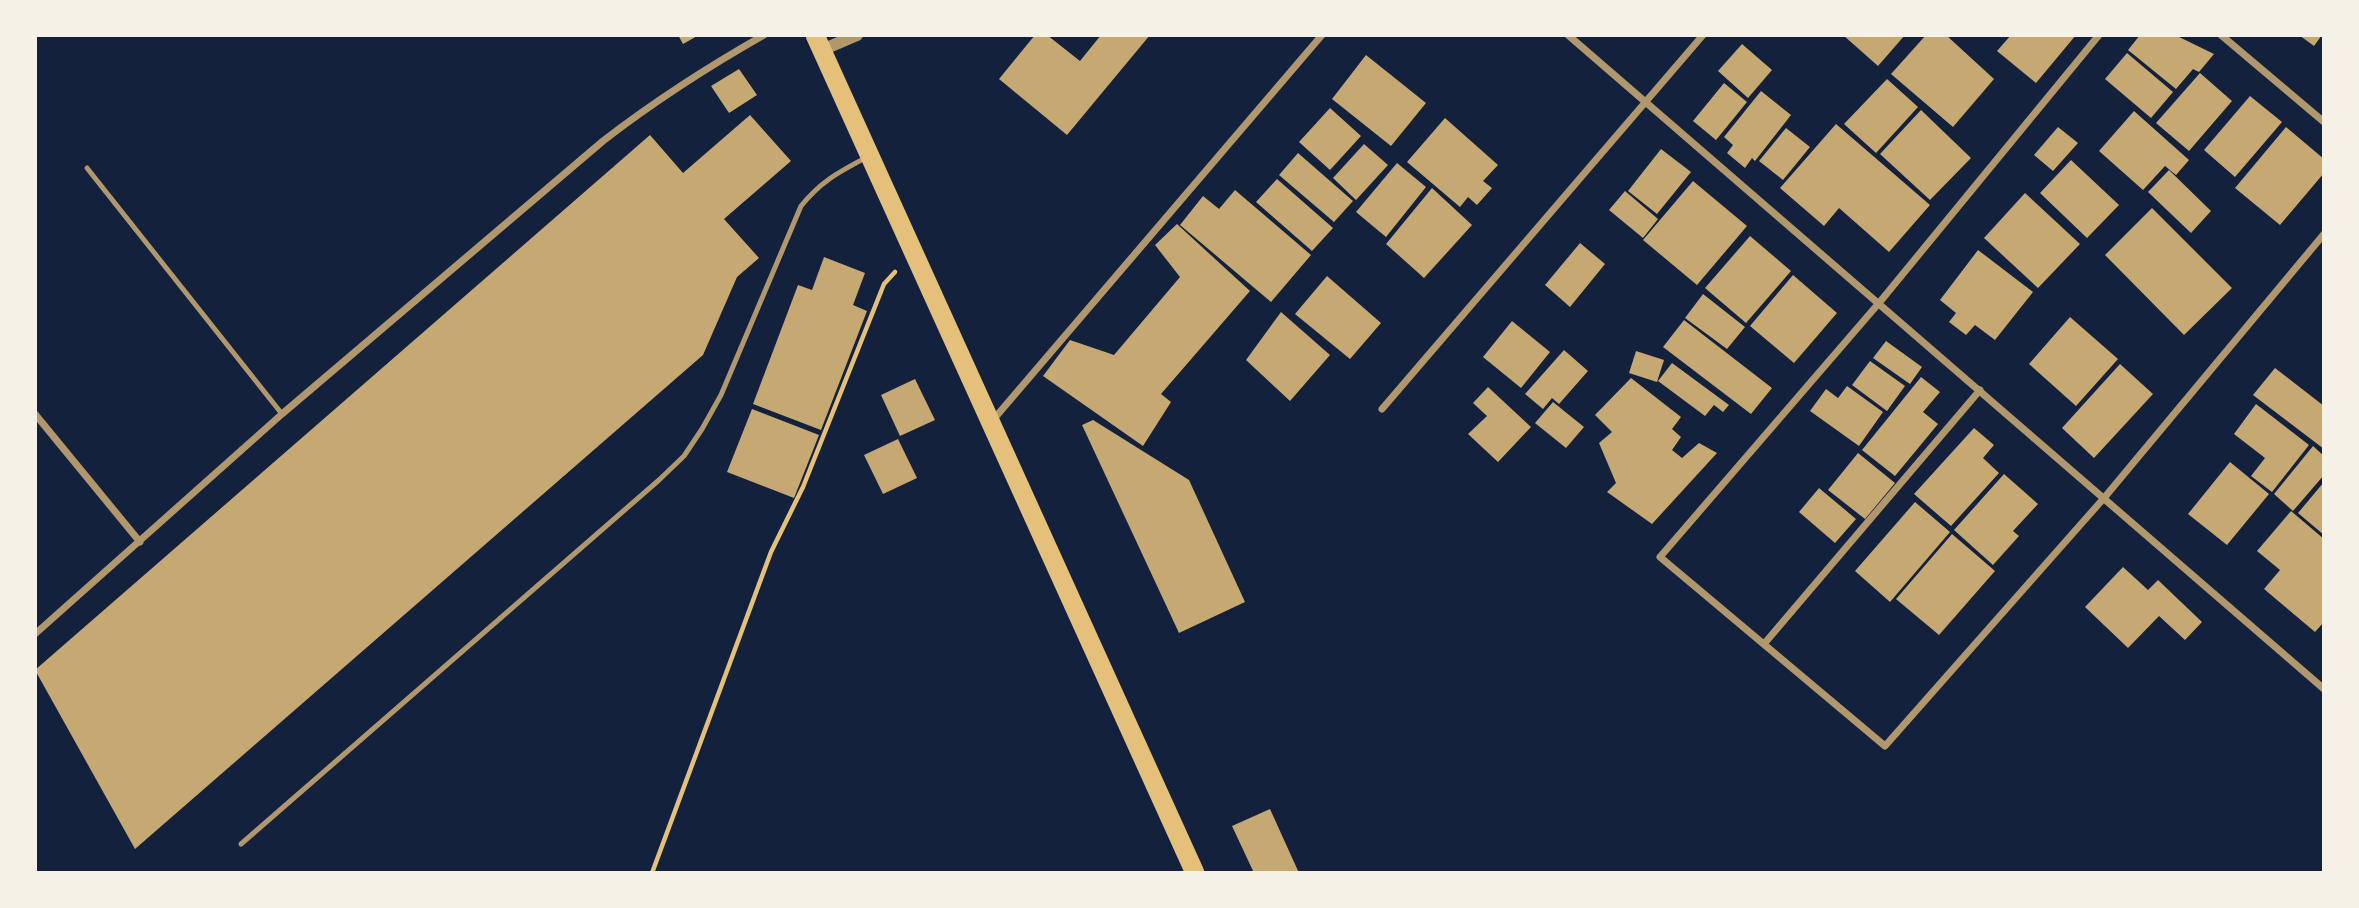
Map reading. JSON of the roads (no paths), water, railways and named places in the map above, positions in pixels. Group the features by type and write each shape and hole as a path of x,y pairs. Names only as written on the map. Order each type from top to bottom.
{"highway":[{"path":"819,43 1195,873"}],"street":[{"path":"35,634 282,414 603,141 685,81 764,35"},
{"path":"819,43 857,35"},
{"path":"991,423 1322,35"},
{"path":"1568,35 2324,689"},
{"path":"1381,409 1703,35"},
{"path":"2099,35 1879,303 1660,557 1885,746 2104,498 2324,234"},
{"path":"2221,35 2324,122"},
{"path":"1764,644 1980,390"},
{"path":"35,414 140,542"}],"lane":[{"path":"241,844 684,456 720,395 801,206 814,189 830,176 870,156"},
{"path":"87,168 282,414"}]}
